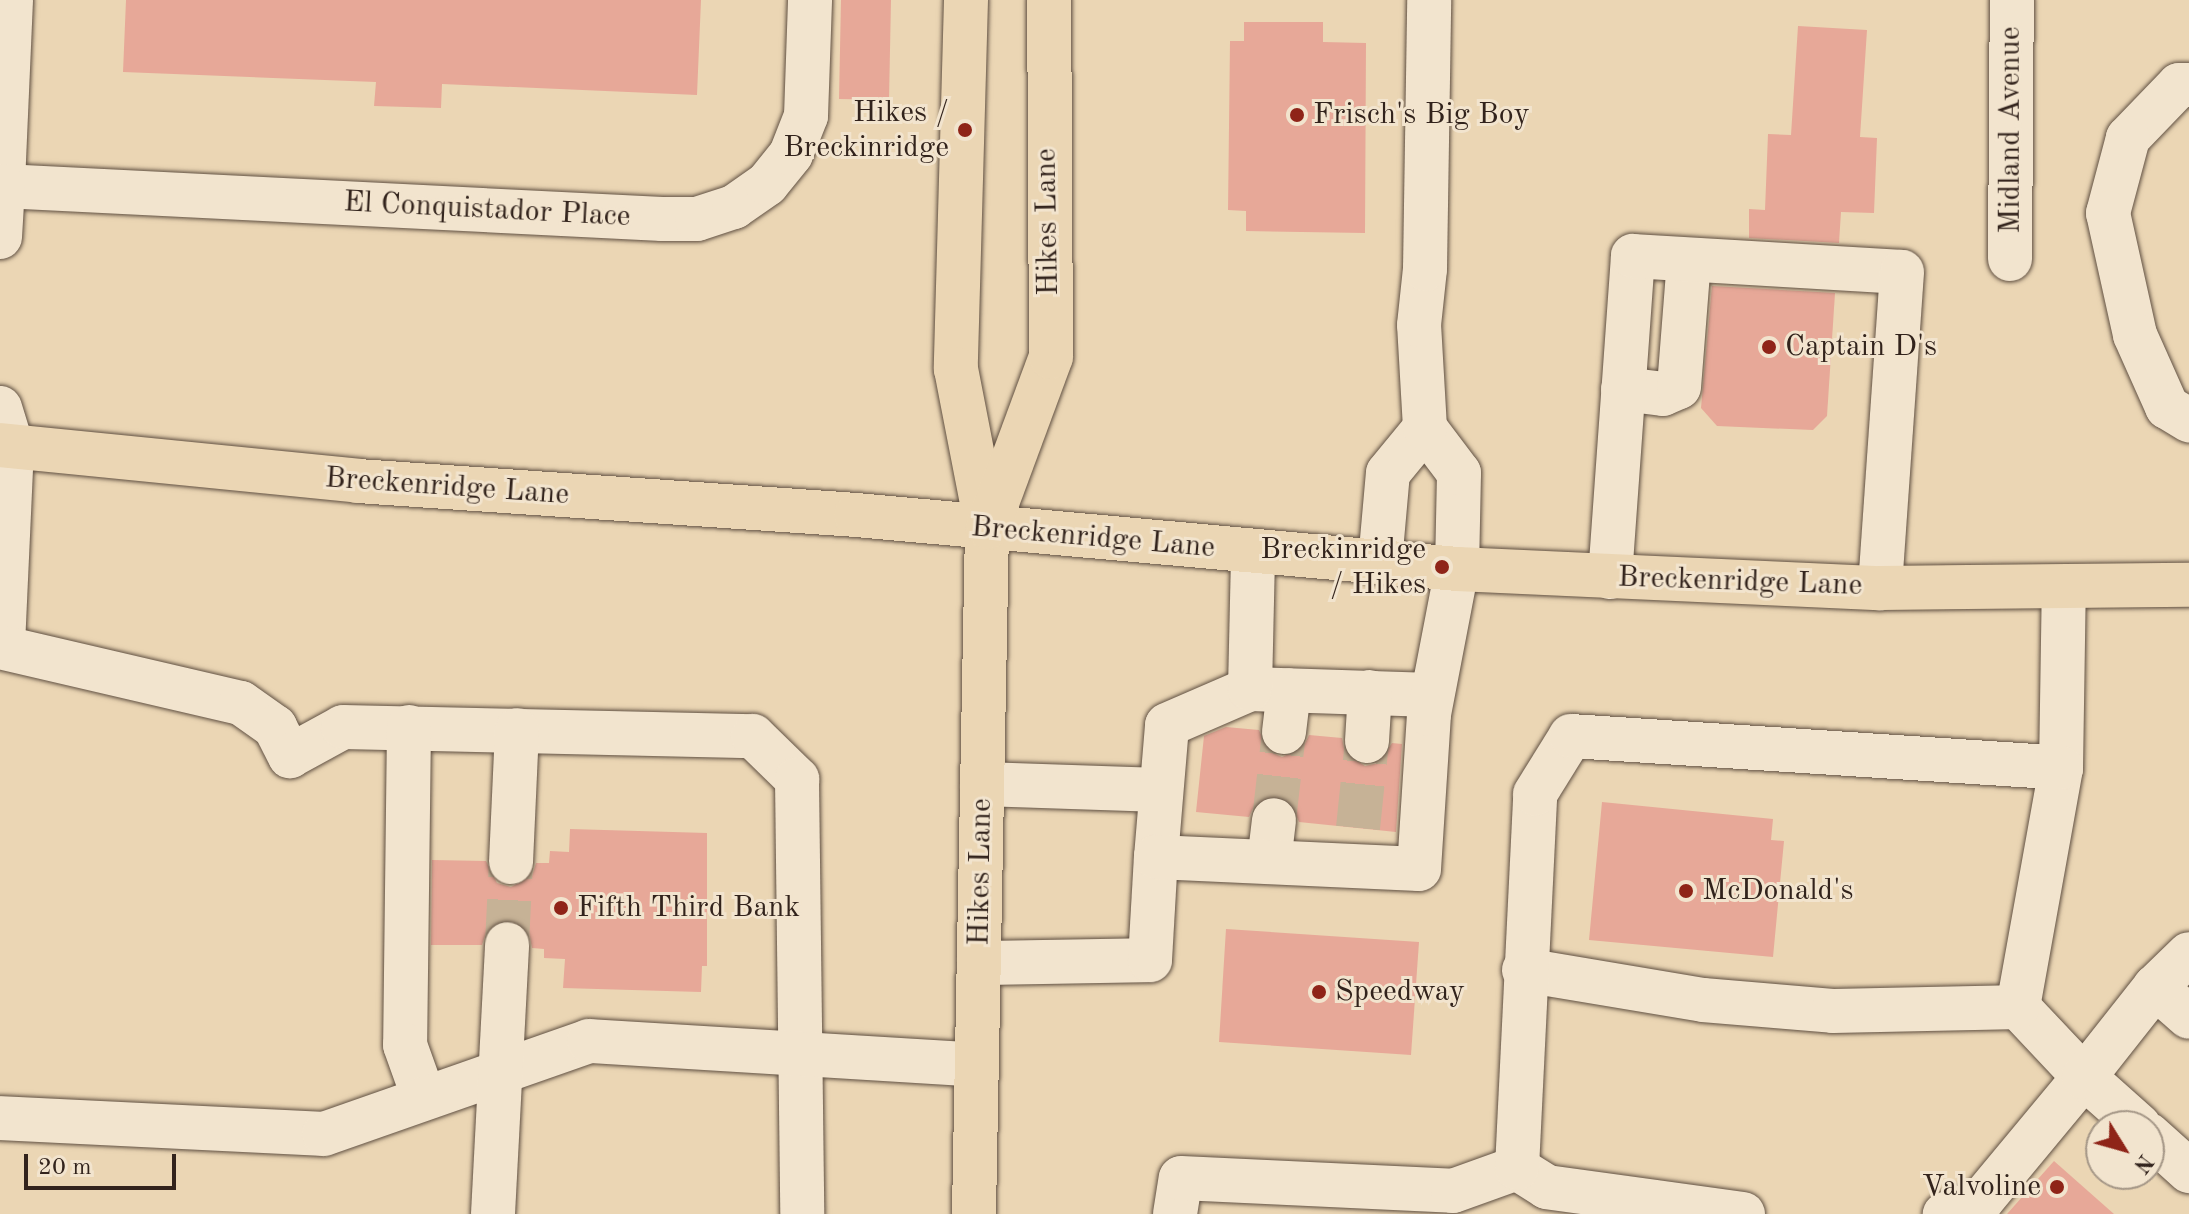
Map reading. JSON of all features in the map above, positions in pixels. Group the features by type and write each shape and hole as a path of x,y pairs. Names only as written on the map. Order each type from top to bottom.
{"main road":[{"name":"Hikes Lane","path":"966,0 956,369 987,529 974,1214"},
{"name":"Hikes Lane","path":"987,529 1051,357 1049,0"},
{"name":"Breckenridge Lane","path":"4,433 358,481 856,515 1457,569 1880,588 2189,585"}],"street":[{"path":"0,237 11,0"},
{"name":"El Conquistador Place","path":"1,210 697,219 734,207 767,184 791,154 806,116 810,0"},
{"path":"1156,857 1269,862 1356,847 1419,869 1432,695 1457,569 1459,473 1425,428 1419,325 1425,269 1429,0"},
{"name":"Midland Avenue","path":"2010,259 2012,0"},
{"path":"2182,411 2135,335 2108,213 2128,138 2179,85 2189,85"},
{"path":"1610,577 1633,256 1902,272 1880,588"},
{"path":"1380,562 1388,473 1425,428"},
{"path":"4,433 1,647 241,703 275,727 290,756 343,727 753,736 797,779 804,1054 802,1214"},
{"path":"1253,552 1275,704"},
{"path":"2018,1007 2061,768 2064,587"},
{"path":"979,963 1150,960 1167,725 1275,704 1370,692 1432,695"},
{"path":"1367,741 1370,692"},
{"path":"409,727 405,1045 424,1098"},
{"path":"511,862 517,730"},
{"path":"1517,1168 1524,970 1535,794 1571,736 2061,768"},
{"path":"982,784 1161,790"},
{"path":"1269,862 1274,820"},
{"path":"493,1214 507,944"},
{"path":"1945,1214 1982,1200 2155,987 2189,954"},
{"path":"1524,970 1703,1000 1833,1011 2018,1007 2084,1077 2121,1110"},
{"path":"2155,987 2189,1017"},
{"path":"0,1118 324,1134 589,1041 976,1065"},
{"path":"2165,1149 2189,1171"},
{"path":"1175,1214 1181,1178 1453,1191 1517,1168"},
{"path":"1517,1168 1547,1187 1743,1214"}],"building":[{"path":"126,0 701,0 697,95 442,84 441,108 374,106 376,82 123,72"},
{"path":"841,0 891,0 889,100 839,99"},
{"name":"Frisch's Big Boy","path":"1244,22 1323,22 1323,42 1366,43 1365,233 1246,231 1246,211 1228,210 1230,41 1244,41"},
{"path":"1798,26 1867,30 1860,137 1877,138 1874,213 1841,212 1839,243 1749,238 1749,209 1765,210 1768,134 1791,135"},
{"name":"Captain D's","path":"1712,286 1835,293 1827,416 1813,430 1717,426 1701,408"},
{"path":"1226,727 1259,730 1268,751 1282,757 1303,748 1309,735 1342,738 1345,753 1365,766 1379,763 1392,743 1402,744 1396,832 1299,822 1290,801 1276,795 1255,804 1249,817 1196,812 1204,736"},
{"name":"McDonald's","path":"1602,802 1773,819 1771,840 1784,841 1773,957 1589,940"},
{"name":"Fifth Third Bank","path":"570,829 707,833 707,966 702,966 701,992 563,988 565,959 544,958 544,949 532,948 529,932 509,919 487,930 482,945 431,945 432,860 486,861 497,883 511,887 532,876 536,863 549,863 550,851 569,852"},
{"name":"Speedway","path":"1226,929 1419,942 1411,1055 1219,1042"},
{"name":"Valvoline","path":"2054,1161 2114,1214 2007,1214"}],"tunnel":[{"path":"1274,820 1284,732"},
{"path":"1358,828 1367,741"},
{"path":"507,944 511,862"}],"place":[{"name":"Frisch's Big Boy","path":"1297,115"},
{"name":"Hikes / Breckinridge","path":"965,130"},
{"name":"Captain D's","path":"1769,347"},
{"name":"Breckinridge / Hikes","path":"1442,567"},
{"name":"McDonald's","path":"1686,891"},
{"name":"Fifth Third Bank","path":"561,908"},
{"name":"Speedway","path":"1319,992"},
{"name":"Valvoline","path":"2057,1187"}]}
